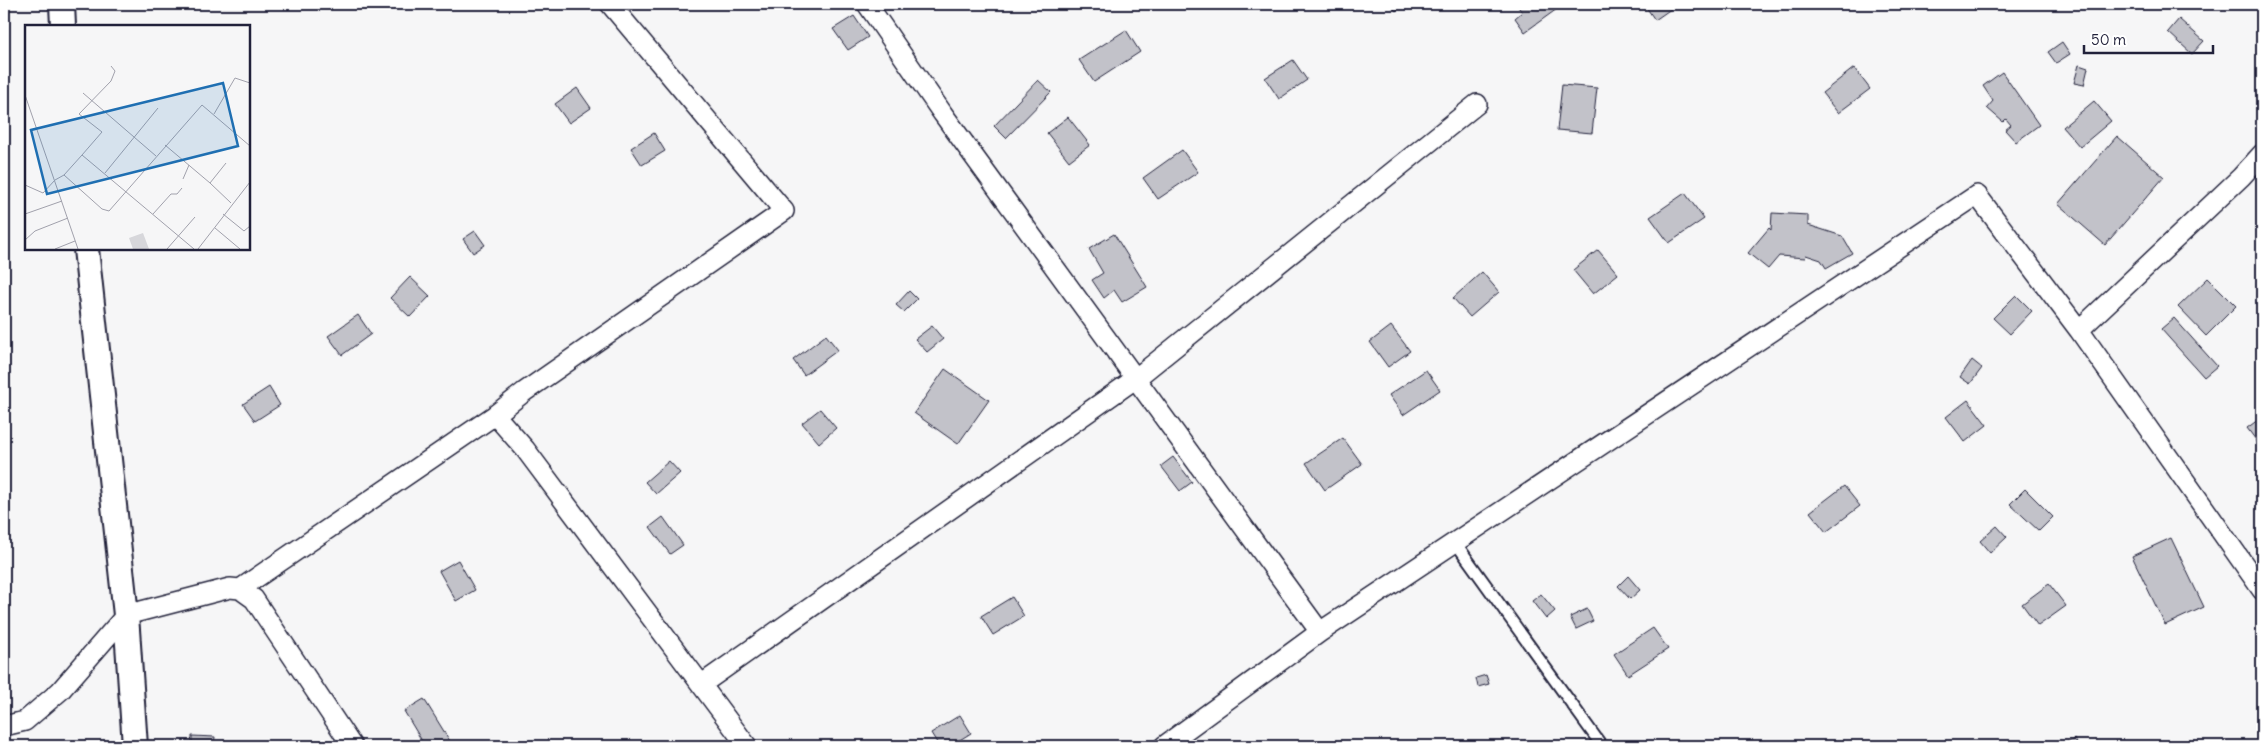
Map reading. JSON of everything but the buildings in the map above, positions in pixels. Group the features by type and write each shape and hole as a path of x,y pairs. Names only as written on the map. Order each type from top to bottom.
{"street":[{"path":"62,4 63,25"},
{"path":"4,726 25,721 60,691 126,615 222,590 240,589 495,415 524,392 784,211 610,4"},
{"path":"867,4 943,114 1320,632"},
{"path":"702,684 1135,379 1477,104"},
{"path":"2079,330 2241,177 2262,154"},
{"path":"1164,746 1320,632 1977,195 2079,330 2262,590"},
{"path":"86,250 126,615 135,746"},
{"path":"495,415 531,457 747,746"},
{"path":"240,589 254,599 352,746"}],"lane":[{"path":"1454,542 1602,746"}]}
